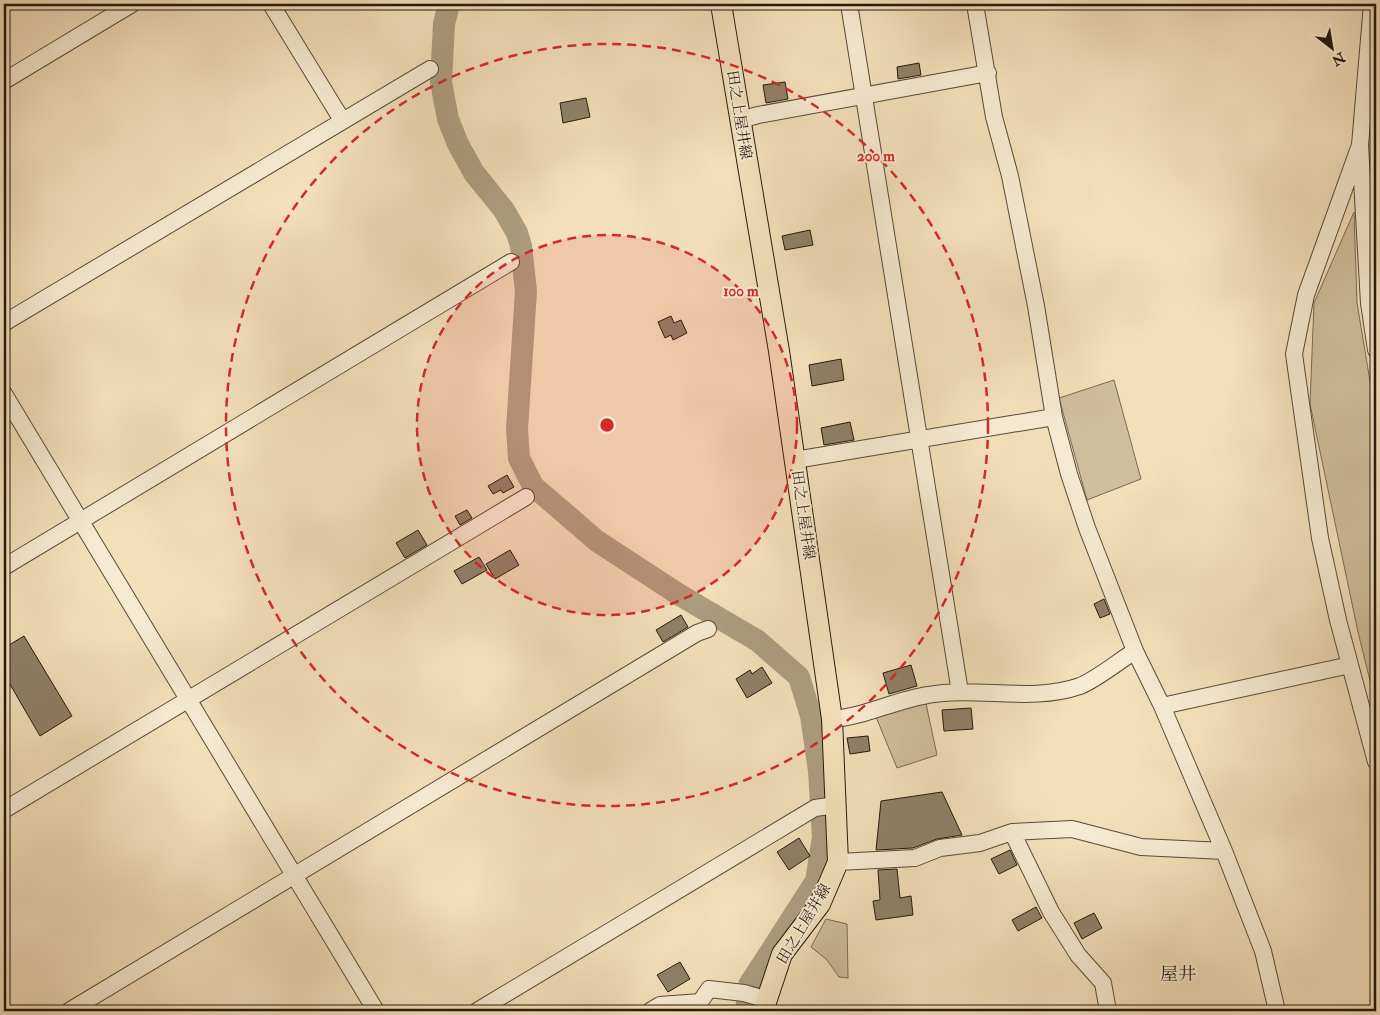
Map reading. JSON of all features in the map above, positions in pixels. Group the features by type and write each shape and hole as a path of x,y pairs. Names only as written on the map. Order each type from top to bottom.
{"main road":[{"name":"田之上屋井線","path":"721,4 795,460 832,719 836,805 838,862 820,904 782,954 757,1000"}],"street":[{"path":"4,80 132,4"},
{"path":"271,4 342,120"},
{"path":"849,4 960,692"},
{"path":"975,4 994,117 1010,176 1036,306 1054,417 1087,528 1135,651 1162,706 1224,851 1263,951 1277,1011"},
{"path":"1359,4 1367,48"},
{"path":"1372,4 1367,48 1366,96 1360,145 1369,303 1376,350"},
{"path":"4,323 430,69"},
{"path":"741,120 988,73"},
{"path":"1360,145 1306,295 1294,354 1320,538 1350,665 1376,762"},
{"path":"4,567 512,262"},
{"path":"4,394 376,1011"},
{"path":"795,460 919,441 1054,417"},
{"path":"4,810 526,497"},
{"path":"70,1011 294,874 697,633 708,629"},
{"path":"832,719 846,718 928,695 960,692 1043,693 1081,685 1135,651"},
{"path":"1162,706 1350,665"},
{"path":"477,1011 816,808 836,805"},
{"path":"838,862 915,858 940,848 980,843 1012,832 1072,829 1141,847 1224,851"},
{"path":"1012,832 1056,919 1078,955 1103,983 1108,1011"},
{"path":"650,1011 660,1005 700,1002 709,989 757,1000"}],"shaded area":[{"path":"1354,212 1357,303 1376,417 1376,705 1358,632 1310,404 1314,303"},
{"path":"1114,380 1141,479 1087,500 1059,398"},
{"path":"925,699 937,755 897,768 874,712"},
{"path":"826,919 847,924 848,978 839,977 827,960 811,947"}],"building":[{"path":"919,63 921,75 898,79 897,67"},
{"path":"785,82 788,99 766,103 763,85"},
{"path":"586,98 590,117 563,123 560,103"},
{"path":"810,230 813,245 785,250 782,236"},
{"path":"671,316 674,323 681,320 687,333 673,340 671,335 665,338 658,322"},
{"path":"841,359 844,380 812,386 809,365"},
{"path":"850,422 854,440 824,445 821,428"},
{"path":"507,475 514,487 503,493 501,490 493,494 488,486"},
{"path":"467,510 472,518 460,525 455,516"},
{"path":"418,530 427,545 405,558 396,543"},
{"path":"510,550 519,565 495,579 486,564"},
{"path":"479,557 487,570 462,584 454,571"},
{"path":"1104,599 1110,614 1100,618 1094,604"},
{"path":"681,615 688,627 663,642 656,630"},
{"path":"24,636 72,716 40,736 4,674 4,648"},
{"path":"911,665 917,686 889,694 883,673"},
{"path":"762,667 772,683 747,698 736,679 750,670 752,674"},
{"path":"971,708 973,729 944,731 942,710"},
{"path":"868,736 870,751 850,754 847,738"},
{"path":"942,792 962,835 937,839 913,848 876,850 881,801"},
{"path":"799,838 810,856 789,870 777,852"},
{"path":"1010,850 1017,865 999,874 991,859"},
{"path":"897,869 900,898 911,896 913,915 876,920 873,901 880,900 878,870"},
{"path":"1036,907 1042,918 1018,931 1012,920"},
{"path":"1094,913 1102,928 1082,939 1074,923"},
{"path":"680,962 690,979 668,992 657,975"}],"waterway":[{"path":"449,4 444,24 441,82 448,119 458,144 474,173 504,210 517,233 521,246 526,291 517,429 519,458 533,486 597,541 678,594 758,641 799,677 811,716 819,771 823,837 816,881 749,985 746,1011"}],"district":[{"name":"屋井","path":"1178,974"}]}
